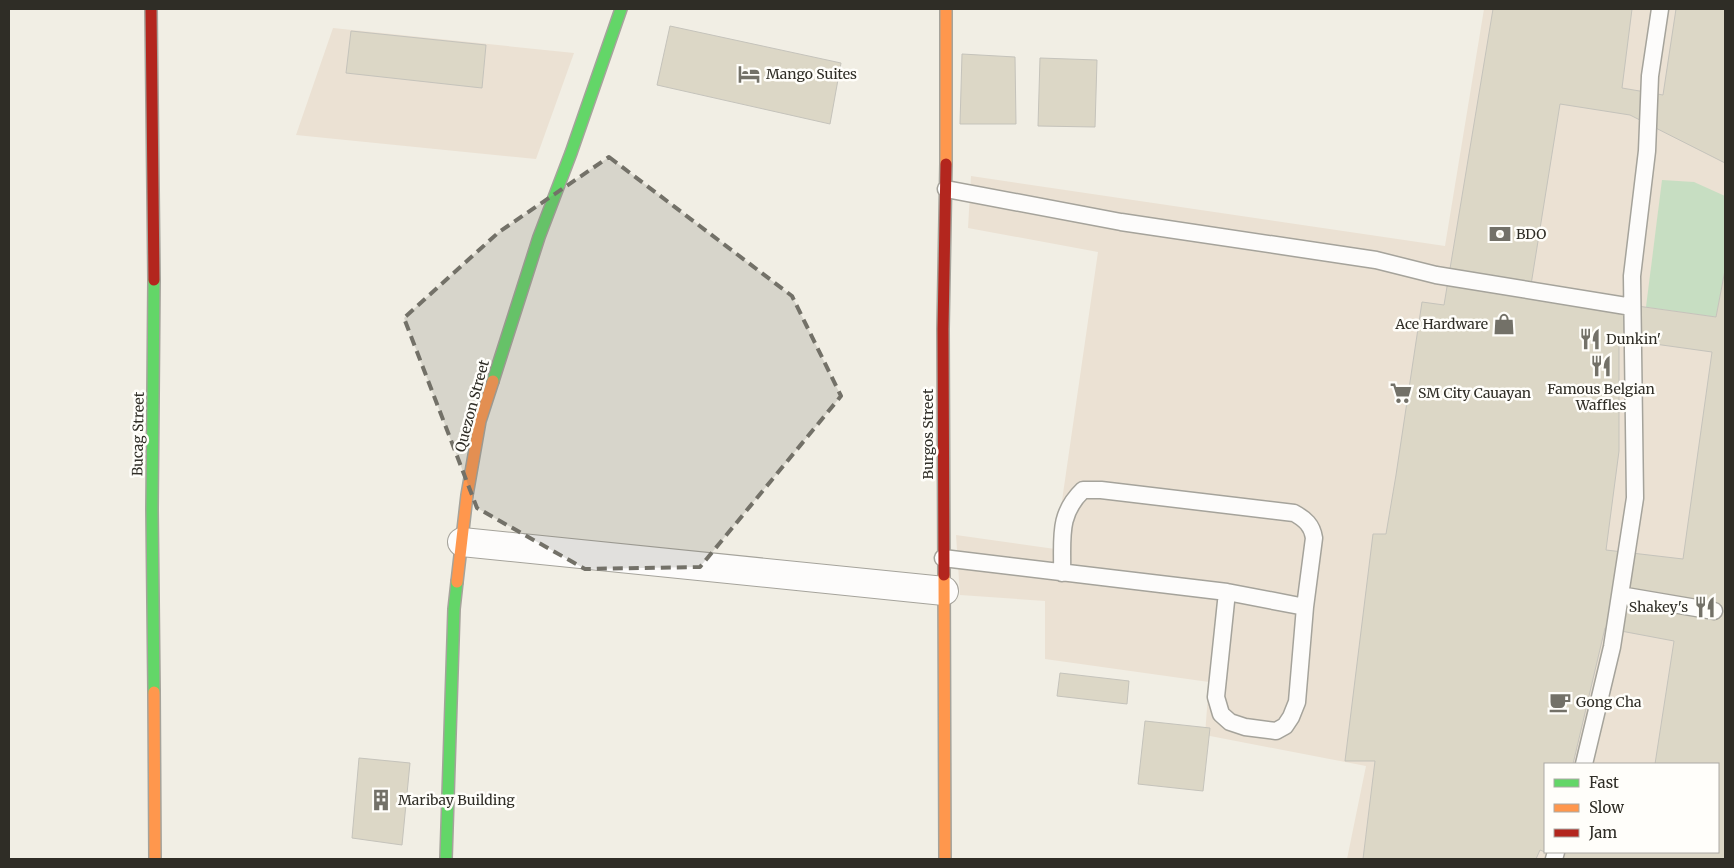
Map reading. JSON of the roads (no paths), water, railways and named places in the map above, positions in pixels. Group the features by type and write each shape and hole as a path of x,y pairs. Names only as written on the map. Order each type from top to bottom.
{"street":[{"name":"Bucag Street","path":"151,9 154,326 152,509 155,859"},
{"name":"Quezon Street","path":"446,859 454,609 467,495 480,421 539,236 571,153 621,9"},
{"name":"Burgos Street","path":"945,859 943,328 946,190 946,9"},
{"path":"462,542 944,591"}],"lane":[{"path":"1584,763 1612,647 1635,498 1632,276 1647,151 1650,76 1660,9"},
{"path":"946,190 1121,222 1376,260 1436,275 1632,307"},
{"path":"1062,572 1064,518 1073,500 1083,490 1100,490 1294,512 1302,517 1313,529 1314,538 1305,607 1297,702 1285,726 1276,731 1245,727 1230,722 1221,714 1216,697 1227,592"},
{"path":"943,558 1227,592 1305,607"},
{"path":"1620,595 1714,611"}],"place":[{"name":"Mango Suites","path":"749,74"},
{"name":"BDO","path":"1500,234"},
{"name":"Ace Hardware","path":"1504,324"},
{"name":"Dunkin'","path":"1590,339"},
{"name":"Famous Belgian Waffles","path":"1601,366"},
{"name":"SM City Cauayan","path":"1401,393"},
{"name":"Shakey's","path":"1705,607"},
{"name":"Gong Cha","path":"1560,702"},
{"name":"Maribay Building","path":"381,800"}]}
